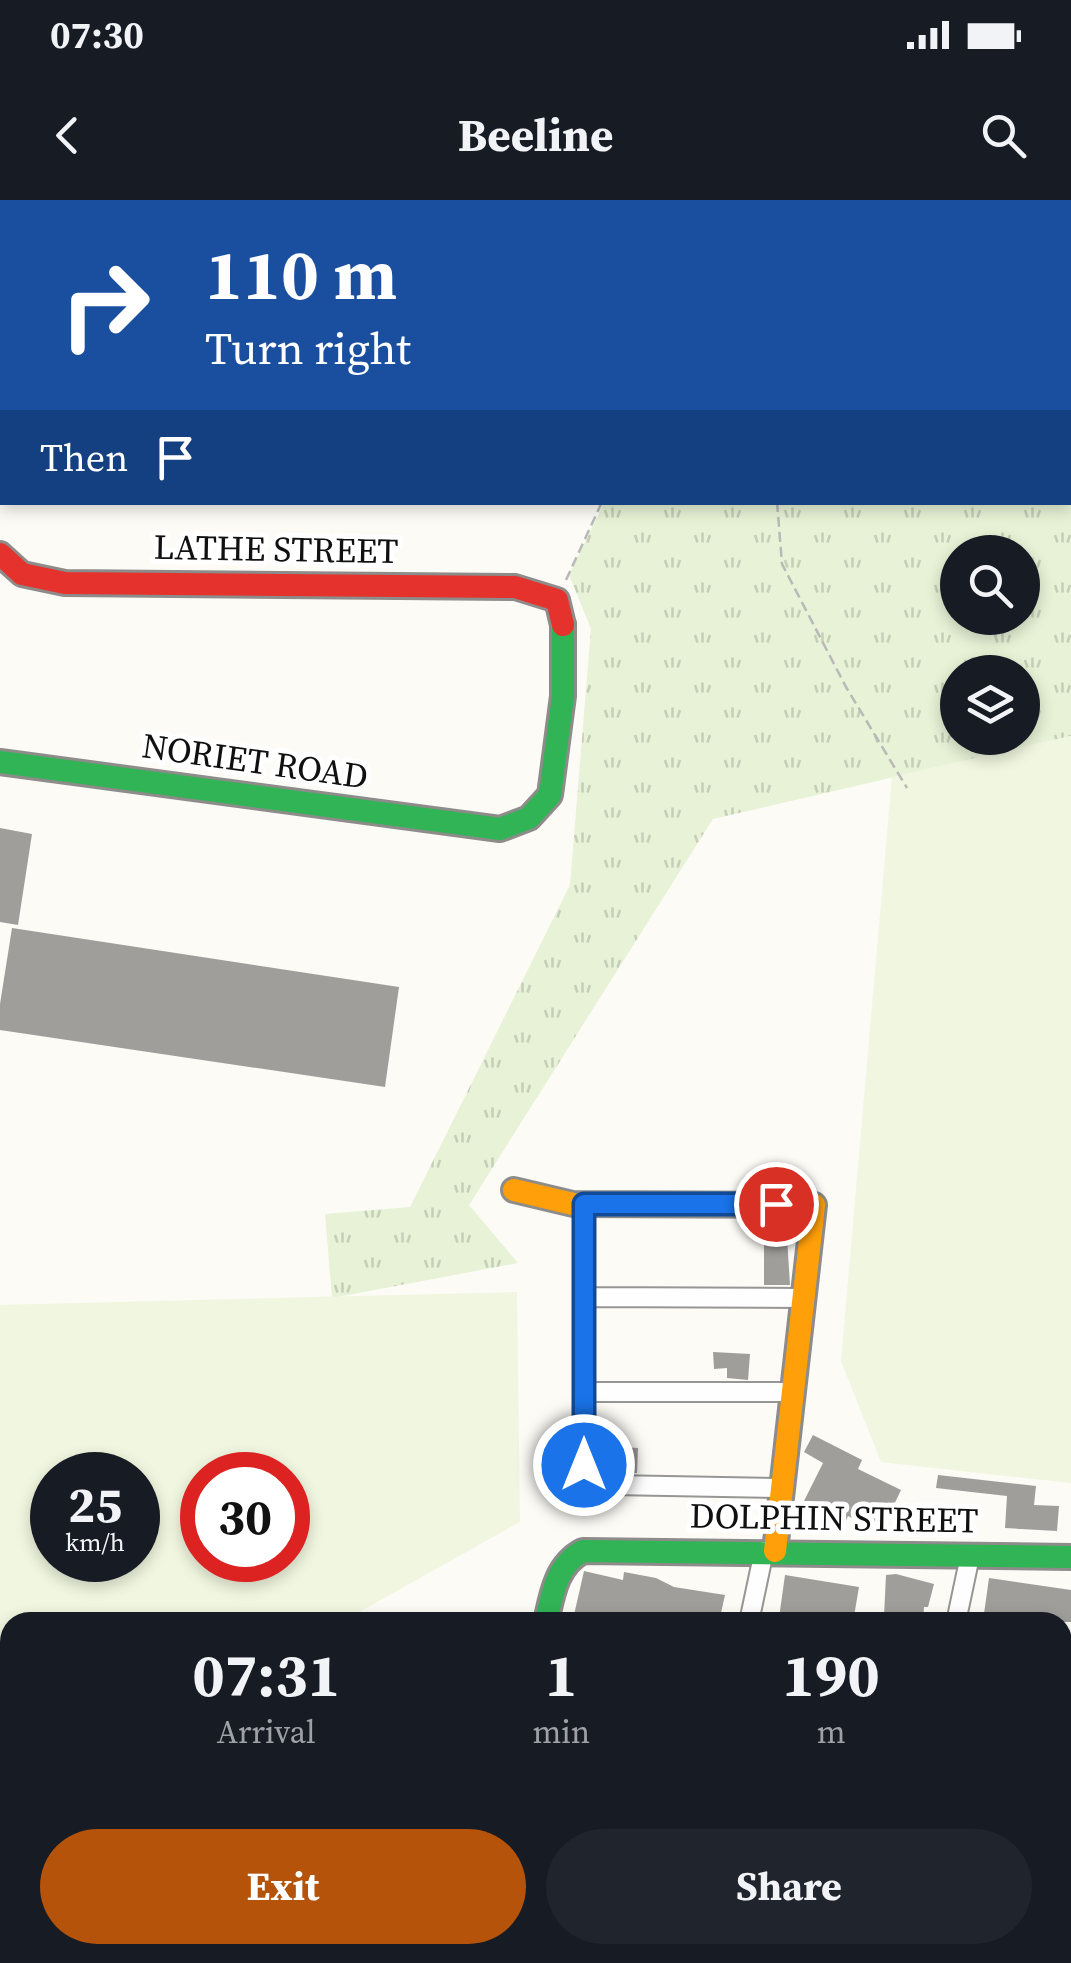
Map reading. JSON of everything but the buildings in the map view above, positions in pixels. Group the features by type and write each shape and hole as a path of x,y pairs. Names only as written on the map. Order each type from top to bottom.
{"street":[{"name":"LATHE STREET","path":"0,554 22,574 66,582 515,587 557,600"},
{"name":"NORIET ROAD","path":"0,762 500,829 525,823 550,794 567,645 557,600"},
{"path":"514,1190 584,1204 814,1204 782,1488 753,1612"},
{"path":"584,1204 587,1474 601,1484 782,1488"},
{"path":"584,1297 804,1298"},
{"path":"584,1392 793,1392"},
{"name":"DOLPHIN STREET","path":"549,1612 565,1563 574,1554 595,1551 1071,1557"},
{"path":"958,1612 970,1556"}],"path":[{"path":"557,600 601,505"},
{"path":"777,505 782,564 846,686 907,788"}],"green space":[{"path":"603,505 1071,505 1071,736 1040,743 1040,655 940,655 940,755 989,755 713,819 469,1205 518,1263 332,1298 325,1214 410,1207 570,885 591,629 569,575"},
{"path":"1071,736 1071,1483 881,1462 841,1361 892,777 988,755 1040,755 1040,743"},
{"path":"517,1292 520,1522 361,1612 0,1612 0,1305"}],"traffic: fast":[{"path":"0,762 500,829 529,818 550,795 563,696 563,625"},
{"path":"548,1612 561,1572 583,1551 1071,1557"}],"traffic: slow":[{"path":"514,1190 573,1204 814,1205 775,1551"}],"traffic: jam":[{"path":"0,554 22,574 65,583 515,587 557,600 563,625"}],"route":[{"path":"584,1465 584,1204 776,1204"}]}
